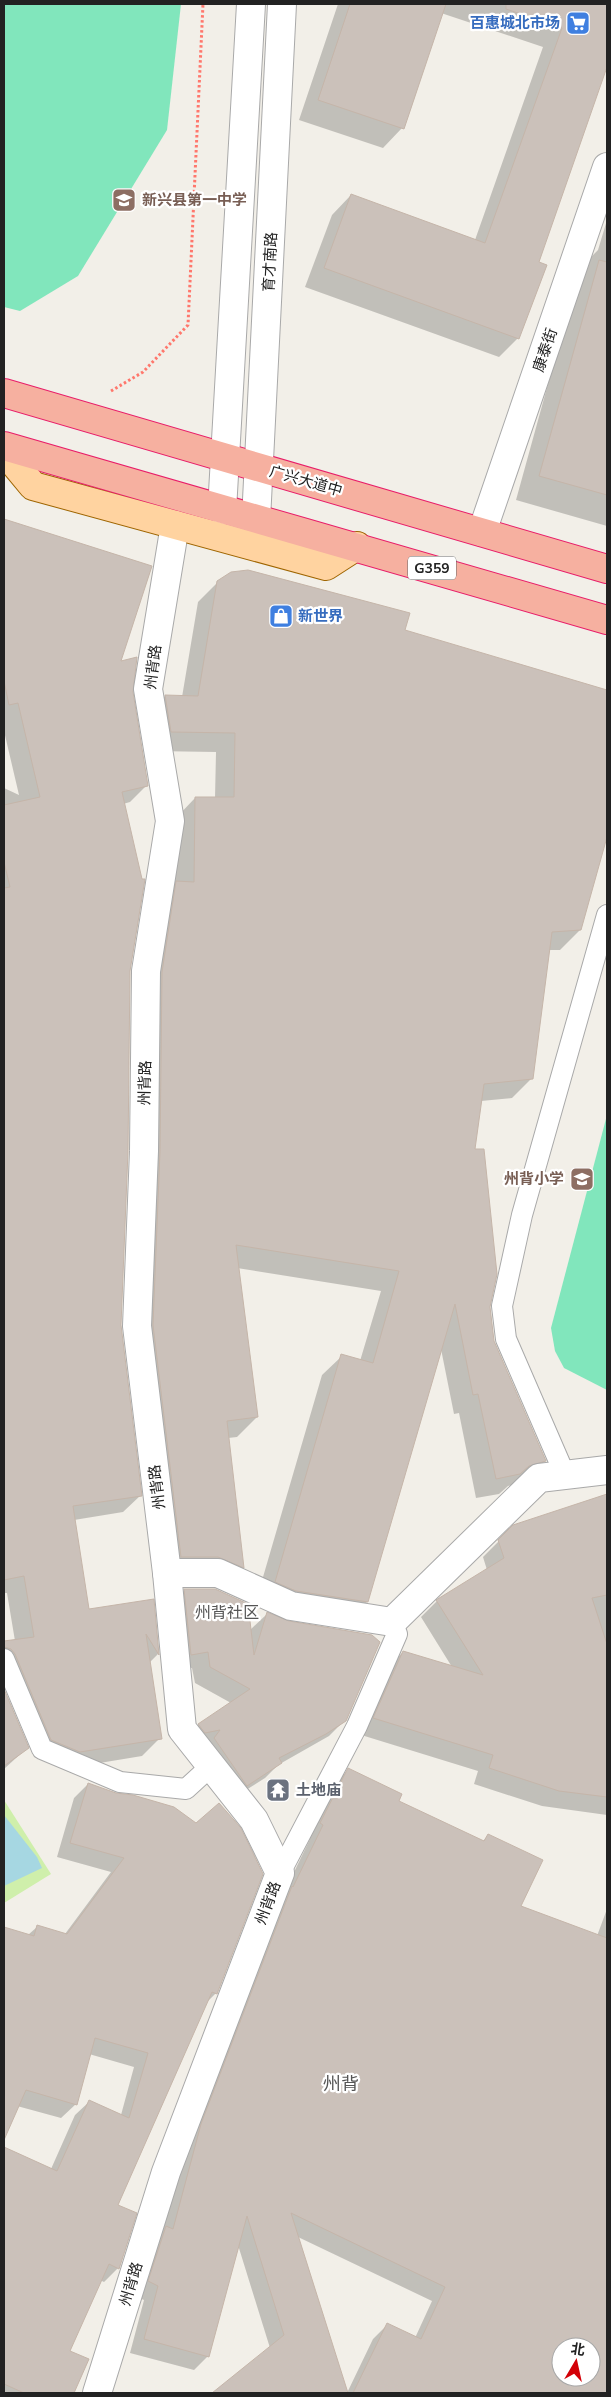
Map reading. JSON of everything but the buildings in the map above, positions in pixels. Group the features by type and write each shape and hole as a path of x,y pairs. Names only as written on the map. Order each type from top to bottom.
{"highway":[{"name":"广兴大道中","path":"4,392 607,570"},
{"name":"G359","path":"4,446 256,520 357,546 607,620"}],"main road":[{"path":"4,451 32,486 326,566 357,546"}],"street":[{"path":"222,510 251,4"},
{"name":"育才南路","path":"256,520 282,4"},
{"name":"康泰街","path":"482,532 607,166"},
{"name":"州背路","path":"97,2393 166,2172 280,1873 254,1820 182,1729 167,1573 138,1326 144,1151 146,971 170,821 148,689 175,525"},
{"path":"167,1573 218,1573 291,1606 392,1622 539,1478 607,1470"}],"lane":[{"path":"565,1475 506,1339 502,1306 522,1215 607,915"},
{"path":"280,1873 357,1726 397,1634 392,1622"},
{"path":"4,1659 42,1749 120,1782 186,1789 211,1766"}],"path":[{"path":"74,412 143,372 188,325 203,4"}],"green space":[{"path":"4,4 181,4 167,130 78,276 20,311 4,307"},
{"path":"607,1115 607,1390 564,1368 555,1351 551,1328"},
{"path":"4,1800 51,1874 4,1903"}],"water":[{"path":"4,1815 37,1857 42,1868 4,1886"}],"place":[{"name":"百惠城北市场","path":"578,23"},
{"name":"新兴县第一中学","path":"124,200"},
{"name":"新世界","path":"281,616"},
{"name":"州背小学","path":"582,1179"},
{"name":"土地庙","path":"278,1790"}],"district":[{"name":"州背社区","path":"227,1612"},
{"name":"州背","path":"341,2084"}]}
